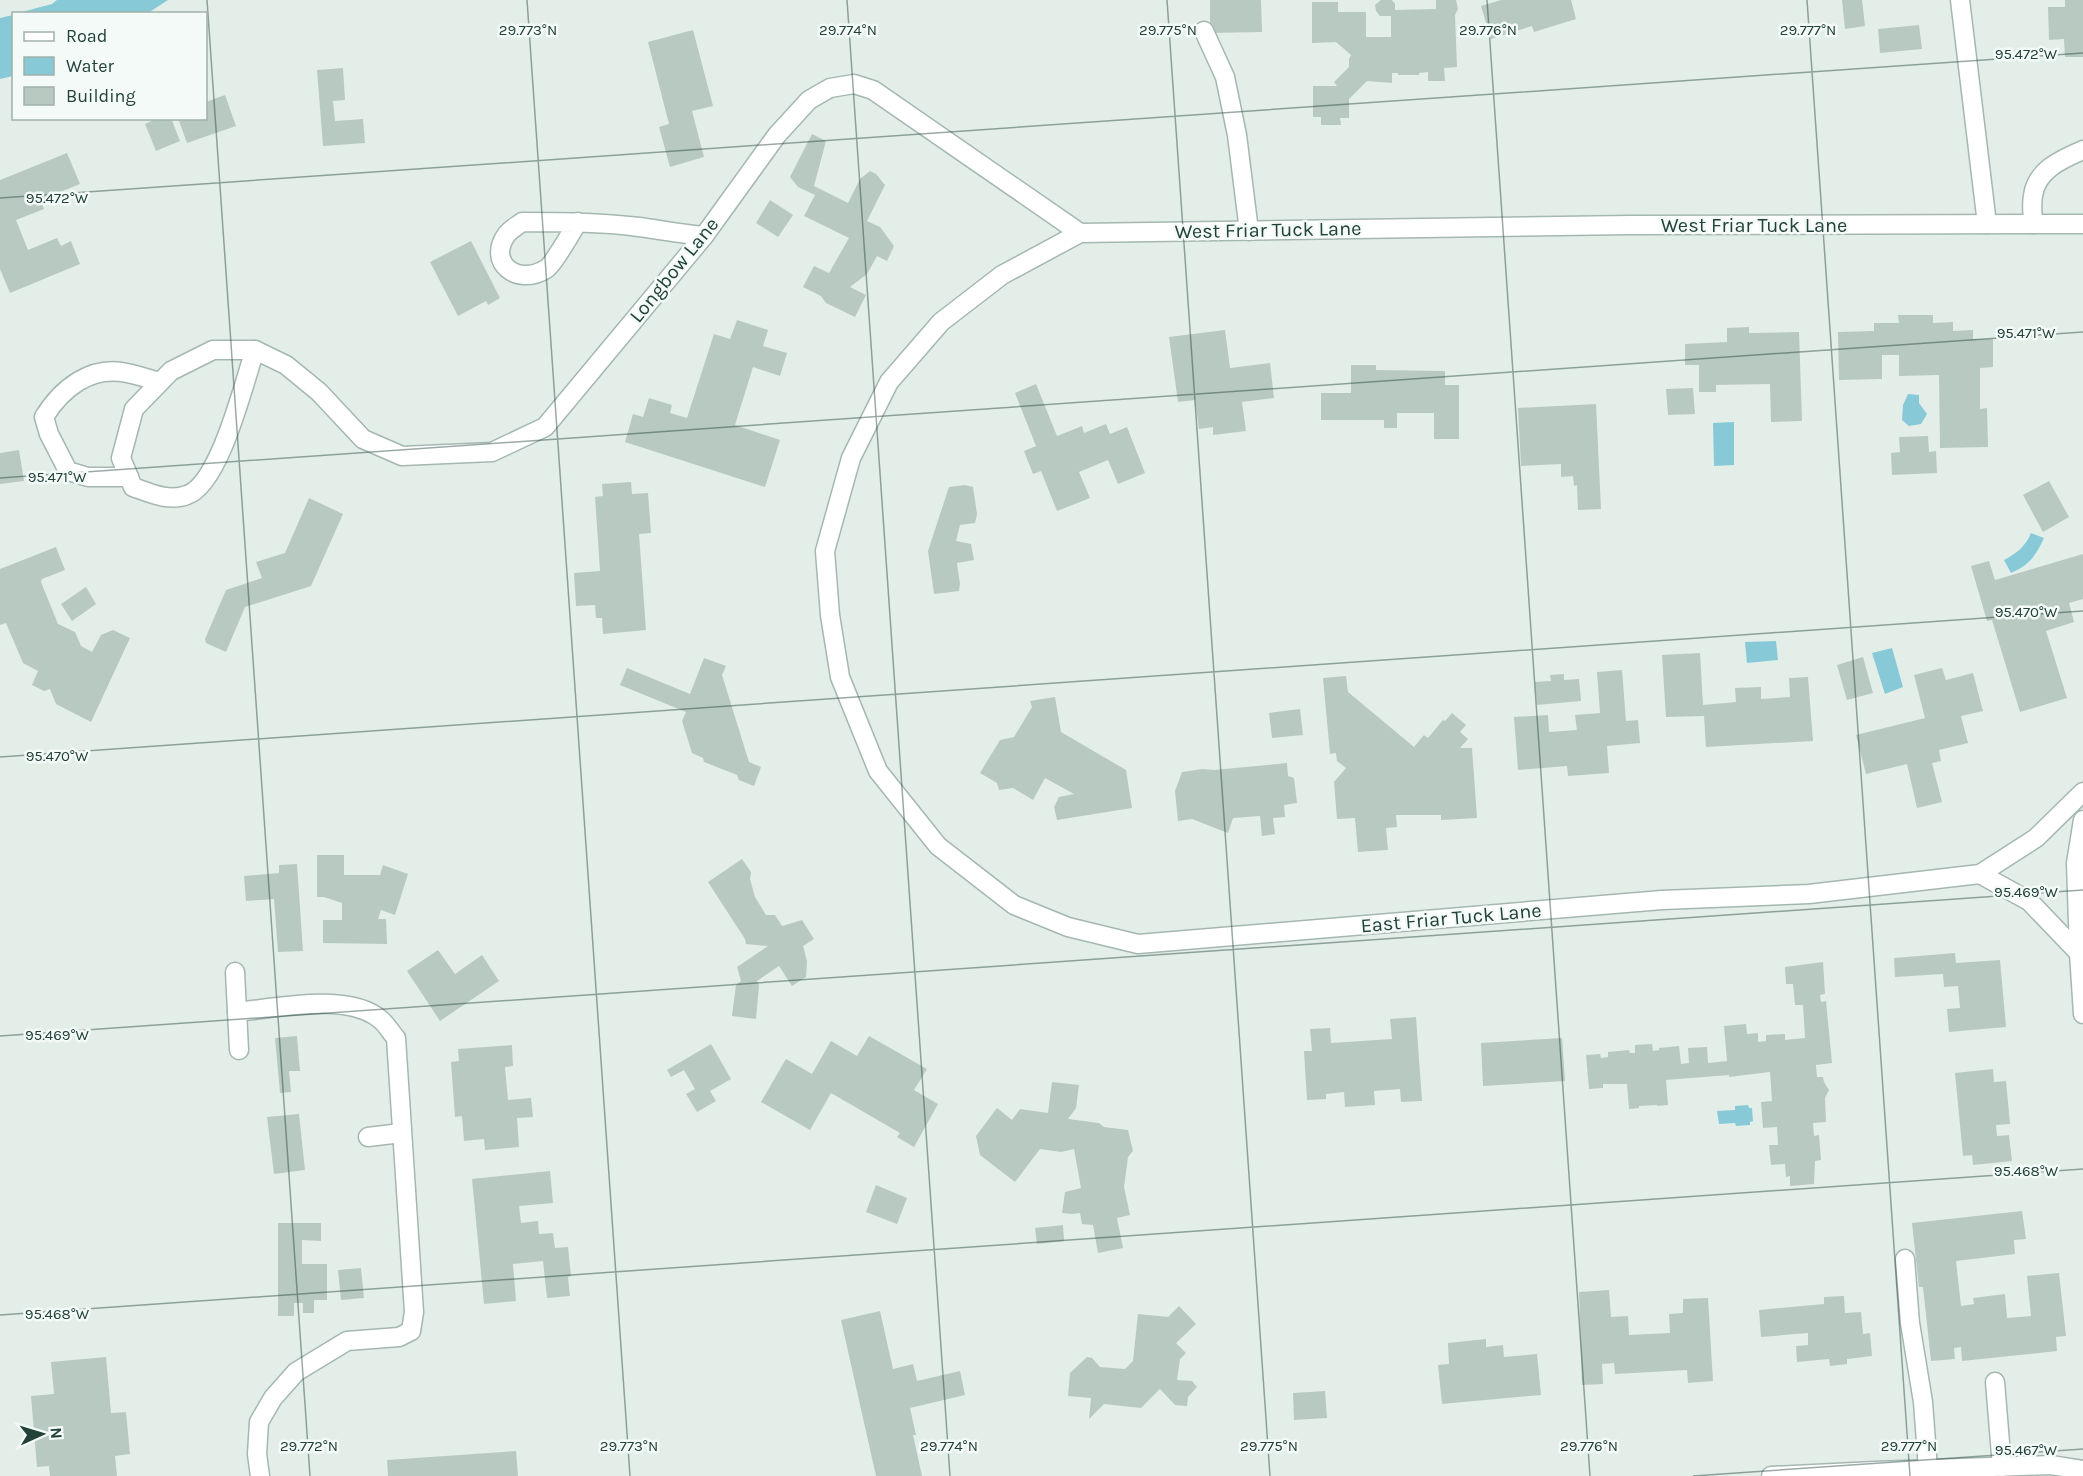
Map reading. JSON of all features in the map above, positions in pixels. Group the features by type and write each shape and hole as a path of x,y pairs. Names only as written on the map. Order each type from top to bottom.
{"street":[{"path":"1960,0 1987,224"},
{"path":"1204,31 1225,77 1237,135 1249,231"},
{"name":"Longbow Lane","path":"129,477 121,458 134,409 171,371 213,350 255,350 286,365 318,392 363,439 402,456 492,452 545,427 704,236 777,135 808,100 830,88 854,84 873,90 1080,233"},
{"path":"2033,224 2032,194 2041,174 2062,159 2083,150"},
{"path":"578,222 704,236"},
{"name":"West Friar Tuck Lane","path":"868,746 840,677 830,615 825,551 851,458 889,382 941,322 1002,275 1080,233 1638,225 2083,224"},
{"path":"159,382 126,372 100,371 81,380 56,399 44,417 49,434 68,471 88,477 129,477 133,487 166,498 188,495 203,484 219,458 255,350"},
{"name":"East Friar Tuck Lane","path":"868,746 879,771 938,846 1014,905 1068,927 1138,944 1662,900 1809,894 1980,874 2036,838 2083,792"},
{"path":"2083,820 2076,863 2083,1014"},
{"path":"1980,874 2029,901 2079,953"},
{"path":"235,972 239,1050"},
{"path":"237,1012 329,1003 357,1007 381,1019 396,1038 414,1312 411,1331 399,1337 347,1341 296,1372 273,1398 259,1422 257,1454 260,1476"},
{"path":"368,1137 401,1133"},
{"path":"1905,1259 1910,1323 1923,1402 1928,1469"},
{"path":"1995,1382 2002,1467"},
{"path":"1771,1476 2051,1465 2083,1470"}],"water":[{"path":"57,0 168,0 150,12 22,12 52,4"},
{"path":"12,15 12,76 0,79 0,18"},
{"path":"1908,394 1919,395 1919,403 1927,414 1921,424 1909,426 1902,420 1903,405"},
{"path":"1734,422 1734,465 1714,466 1713,423"},
{"path":"2031,533 2044,538 2031,559 2011,573 2004,560 2020,549"},
{"path":"1776,641 1778,660 1747,663 1745,642"},
{"path":"1892,648 1903,687 1885,694 1872,653"},
{"path":"1748,1105 1752,1108 1753,1121 1750,1125 1719,1124 1717,1111 1735,1110 1735,1106"}],"building":[{"path":"1210,0 1261,0 1262,32 1210,33"},
{"path":"1381,0 1392,0 1395,10 1436,9 1436,0 1456,0 1458,9 1455,15 1457,67 1444,68 1445,81 1428,81 1428,72 1419,73 1419,75 1392,73 1392,83 1367,81 1349,99 1349,118 1340,118 1341,125 1321,125 1321,117 1313,117 1313,86 1337,86 1334,82 1349,67 1351,55 1336,42 1312,43 1312,2 1338,2 1338,12 1366,12 1366,37 1391,37 1391,16 1380,16 1376,11 1375,5"},
{"path":"1501,0 1571,0 1576,19 1534,32 1532,26 1491,39 1481,6"},
{"path":"1842,0 1862,0 1865,26 1845,29"},
{"path":"2065,0 2083,0 2083,57 2065,57 2064,39 2049,40 2048,7 2065,7"},
{"path":"1919,25 1922,49 1880,53 1878,29"},
{"path":"693,30 713,106 692,111 704,157 670,167 659,127 669,124 648,42"},
{"path":"343,68 345,100 333,101 335,121 363,119 365,143 323,146 317,70"},
{"path":"225,95 236,126 187,143 179,120 207,120 207,102"},
{"path":"154,120 172,120 180,141 156,151 145,124"},
{"path":"812,134 826,141 814,186 848,203 860,179 870,171 876,174 885,185 867,221 880,227 894,246 887,261 877,256 867,274 850,287 866,295 855,317 826,303 821,296 803,287 814,266 829,273 849,238 804,216 815,195 798,187 790,177"},
{"path":"67,153 80,184 40,200 44,209 16,220 28,250 57,238 61,246 71,241 80,264 10,293 0,269 0,180"},
{"path":"770,200 793,215 778,237 756,223"},
{"path":"471,241 500,298 488,305 486,301 458,316 430,262"},
{"path":"1898,315 1933,315 1933,323 1953,322 1953,331 1973,330 1973,339 1993,339 1993,367 1980,368 1980,409 1987,408 1988,447 1940,448 1939,375 1899,376 1899,355 1882,355 1882,379 1839,380 1838,332 1874,331 1874,323 1899,323"},
{"path":"737,320 768,330 763,346 787,353 780,376 753,367 735,425 780,440 765,487 625,442 633,414 643,417 649,398 672,405 670,413 687,418 714,334 730,339"},
{"path":"1749,327 1749,333 1799,332 1802,421 1771,422 1770,384 1716,385 1716,392 1699,392 1699,365 1685,365 1685,344 1727,342 1727,328"},
{"path":"1225,330 1230,368 1270,363 1274,398 1242,402 1246,431 1213,435 1213,427 1199,429 1195,400 1178,402 1169,337"},
{"path":"1351,365 1376,365 1376,370 1445,371 1445,385 1459,385 1459,439 1434,439 1434,413 1397,413 1397,428 1384,428 1384,420 1321,420 1321,393 1351,393"},
{"path":"1036,384 1057,436 1082,426 1084,433 1106,424 1110,434 1127,427 1145,473 1118,484 1108,460 1079,472 1090,498 1057,511 1041,471 1033,474 1024,451 1036,446 1015,393"},
{"path":"1693,388 1695,414 1668,415 1666,389"},
{"path":"1596,404 1601,509 1578,510 1577,485 1574,486 1573,476 1561,477 1561,464 1521,466 1518,408"},
{"path":"1928,436 1929,452 1936,451 1937,473 1892,475 1891,453 1900,452 1899,437"},
{"path":"19,450 24,481 0,484 0,453"},
{"path":"2049,481 2069,517 2043,532 2023,495"},
{"path":"631,482 632,494 648,493 651,533 639,534 646,630 603,634 602,618 596,618 595,605 576,606 574,573 600,571 595,497 603,496 602,484"},
{"path":"965,485 973,487 977,514 975,523 960,525 956,541 971,544 974,560 957,563 959,591 934,594 928,551 949,487"},
{"path":"309,498 343,514 311,586 245,607 226,652 206,643 205,639 226,590 262,578 256,562 285,553"},
{"path":"56,547 65,570 42,579 41,582 58,624 75,632 81,646 92,652 101,635 113,630 130,638 91,722 56,704 50,689 44,691 32,685 38,671 23,663 6,623 0,625 0,569"},
{"path":"2083,554 2083,599 2069,603 2074,622 2046,631 2067,698 2020,712 1992,620 1987,621 1971,566 1989,561 1995,580"},
{"path":"86,587 96,604 72,621 61,604"},
{"path":"1700,653 1703,705 1736,702 1735,688 1761,687 1761,699 1790,697 1789,678 1808,677 1813,741 1706,747 1704,716 1666,717 1662,655"},
{"path":"1863,657 1873,693 1847,700 1837,665"},
{"path":"704,658 726,666 722,675 749,762 761,767 754,786 739,780 737,775 704,762 703,758 692,753 682,721 686,712 620,685 627,668 690,694"},
{"path":"1942,668 1946,680 1973,673 1983,711 1961,716 1968,743 1939,750 1941,761 1932,763 1942,802 1917,808 1907,764 1866,774 1856,735 1925,718 1914,675"},
{"path":"1622,670 1626,721 1638,720 1640,743 1607,746 1609,773 1568,776 1567,766 1518,770 1514,717 1548,715 1549,732 1577,730 1575,715 1600,713 1597,672"},
{"path":"1564,674 1564,680 1579,679 1581,701 1537,705 1535,682 1551,681 1550,675"},
{"path":"1346,676 1348,692 1414,747 1424,735 1428,738 1452,713 1466,725 1460,732 1468,739 1460,748 1472,748 1477,818 1441,820 1441,815 1396,815 1397,827 1386,828 1388,850 1358,852 1355,818 1337,819 1334,782 1346,768 1337,761 1336,753 1330,754 1323,678"},
{"path":"1055,697 1061,732 1126,770 1132,808 1057,820 1054,807 1059,797 1074,794 1045,778 1033,800 1013,788 999,790 997,783 980,773 1000,740 1014,737 1032,707 1030,701"},
{"path":"1300,709 1303,735 1272,738 1269,713"},
{"path":"1287,763 1288,776 1294,778 1297,803 1284,805 1285,817 1273,818 1275,834 1262,836 1260,816 1233,818 1228,833 1192,819 1178,821 1175,791 1182,772"},
{"path":"317,855 344,855 344,875 380,875 383,865 408,874 395,915 381,910 378,919 386,919 387,944 323,943 323,920 342,920 342,903 317,897"},
{"path":"742,859 751,872 750,879 755,897 766,915 775,915 782,926 802,920 814,939 803,946 807,961 806,977 792,986 779,966 757,981 759,985 756,1019 732,1016 736,985 741,981 737,967 768,946 746,944 708,882"},
{"path":"297,864 303,951 278,952 274,899 246,901 244,876 279,873 279,865"},
{"path":"438,950 455,974 482,955 499,981 440,1021 407,971"},
{"path":"1955,953 1956,963 2000,960 2006,1027 1949,1032 1947,1009 1960,1008 1958,986 1944,987 1943,974 1895,977 1894,958"},
{"path":"1823,962 1825,994 1820,995 1821,1002 1826,1001 1832,1063 1816,1065 1817,1077 1823,1077 1829,1090 1825,1098 1826,1122 1813,1123 1814,1136 1819,1135 1821,1160 1815,1161 1814,1184 1790,1186 1790,1176 1786,1177 1785,1164 1771,1165 1769,1145 1778,1145 1777,1127 1763,1128 1761,1102 1772,1101 1770,1072 1729,1077 1729,1075 1666,1080 1668,1105 1639,1106 1639,1108 1629,1109 1627,1084 1603,1084 1603,1088 1589,1089 1586,1055 1600,1054 1601,1058 1608,1057 1608,1052 1629,1050 1630,1053 1635,1053 1635,1045 1652,1044 1653,1051 1659,1048 1679,1046 1681,1064 1689,1063 1688,1048 1707,1047 1708,1063 1727,1061 1724,1026 1746,1024 1747,1034 1758,1033 1758,1042 1766,1041 1766,1035 1785,1034 1785,1040 1805,1038 1803,1005 1795,1005 1793,984 1786,984 1785,967"},
{"path":"1416,1017 1422,1101 1401,1102 1400,1089 1374,1091 1375,1105 1345,1107 1344,1092 1326,1094 1326,1099 1307,1100 1304,1051 1312,1051 1310,1029 1330,1028 1331,1043 1392,1039 1390,1019"},
{"path":"297,1036 300,1071 289,1071 291,1092 280,1093 275,1038"},
{"path":"869,1036 927,1069 914,1090 938,1104 914,1147 897,1137 900,1133 831,1093 810,1130 761,1102 786,1059 812,1074 831,1041 857,1056"},
{"path":"1562,1038 1565,1081 1483,1086 1481,1043"},
{"path":"711,1044 731,1079 710,1091 716,1101 697,1112 686,1094 695,1089 684,1070 671,1077 667,1070"},
{"path":"512,1045 513,1066 505,1067 508,1100 531,1098 533,1117 517,1118 519,1147 485,1150 484,1139 464,1141 462,1116 455,1117 451,1062 459,1061 458,1049"},
{"path":"1993,1069 1994,1082 2006,1081 2010,1124 1996,1125 1997,1136 2009,1135 2012,1161 1973,1165 1972,1155 1963,1156 1955,1073"},
{"path":"1052,1082 1079,1085 1076,1108 1068,1119 1128,1130 1133,1151 1128,1157 1124,1187 1130,1215 1117,1218 1123,1248 1098,1253 1093,1225 1082,1224 1080,1213 1062,1213 1065,1192 1081,1188 1074,1149 1061,1152 1040,1149 1015,1182 980,1155 976,1136 997,1108 1012,1120 1020,1109 1048,1113"},
{"path":"299,1114 305,1170 274,1174 267,1117"},
{"path":"550,1171 553,1203 519,1206 521,1223 538,1221 539,1234 553,1233 555,1248 568,1247 571,1276 568,1277 570,1296 547,1298 543,1261 513,1264 516,1301 484,1304 472,1179"},
{"path":"876,1185 907,1198 897,1224 866,1212"},
{"path":"2022,1211 2026,1239 2014,1240 2015,1254 1956,1261 1961,1306 1974,1304 1973,1298 2005,1294 2007,1318 2031,1316 2027,1276 2059,1273 2066,1336 2056,1337 2057,1351 1962,1361 1961,1347 1954,1348 1955,1359 1931,1361 1923,1287 1919,1287 1912,1223"},
{"path":"278,1223 321,1223 321,1241 302,1240 302,1264 327,1264 327,1300 314,1300 314,1313 303,1313 303,1303 294,1303 294,1316 278,1316"},
{"path":"1063,1225 1064,1241 1037,1244 1035,1228"},
{"path":"361,1268 364,1298 341,1300 338,1270"},
{"path":"1609,1290 1611,1317 1628,1316 1629,1335 1670,1333 1669,1314 1683,1313 1683,1299 1708,1298 1713,1381 1688,1383 1687,1370 1615,1374 1614,1363 1602,1364 1603,1384 1582,1385 1579,1292"},
{"path":"1844,1296 1845,1313 1861,1312 1863,1334 1870,1333 1872,1356 1847,1359 1847,1364 1830,1366 1829,1359 1797,1362 1796,1346 1808,1345 1808,1333 1761,1337 1759,1310 1824,1304 1824,1297"},
{"path":"1179,1306 1196,1324 1176,1343 1186,1353 1180,1359 1177,1380 1192,1381 1197,1387 1188,1397 1187,1406 1175,1405 1160,1389 1141,1408 1104,1404 1089,1419 1091,1398 1068,1396 1070,1373 1087,1357 1092,1358 1100,1367 1125,1369 1133,1361 1138,1314 1168,1317"},
{"path":"880,1311 893,1369 913,1364 917,1381 960,1371 965,1395 910,1408 922,1476 876,1476 841,1320"},
{"path":"1486,1339 1486,1347 1503,1345 1504,1357 1537,1354 1541,1395 1442,1404 1438,1365 1449,1364 1448,1343"},
{"path":"106,1357 111,1413 126,1412 130,1454 115,1456 117,1476 50,1476 49,1466 37,1467 31,1396 54,1394 51,1362"},
{"path":"1325,1391 1327,1418 1294,1420 1293,1393"},
{"path":"516,1451 518,1476 388,1476 387,1460"}]}
